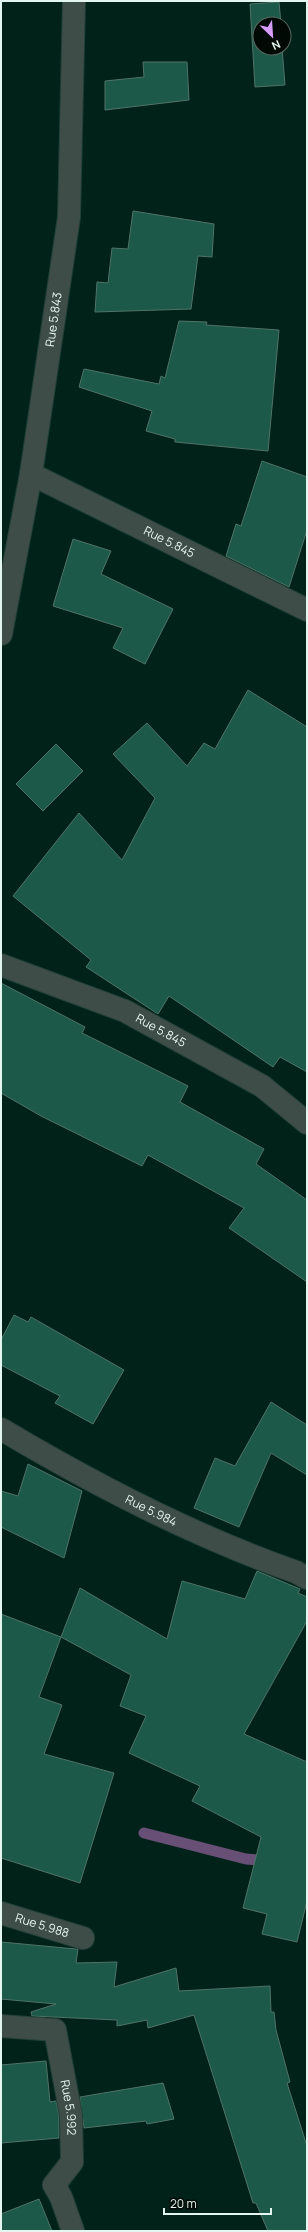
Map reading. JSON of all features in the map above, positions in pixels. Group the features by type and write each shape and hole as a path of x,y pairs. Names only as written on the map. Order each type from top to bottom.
{"street":[{"name":"Rue 5.843","path":"1,634 31,474 69,217 74,1"},
{"name":"Rue 5.845","path":"31,474 307,610"},
{"name":"Rue 5.845","path":"1,964 125,1011 262,1086 307,1124"},
{"name":"Rue 5.984","path":"1,1429 34,1449 161,1516 216,1542 296,1572 307,1578"},
{"name":"Rue 5.988","path":"1,1913 84,1938"},
{"name":"Rue 5.992","path":"1,2026 55,2030 71,2115 72,2162 54,2185 61,2197 73,2231"}],"building":[{"path":"279,2 280,16 252,16 252,37 250,4"},
{"path":"253,56 283,56 285,85 255,87"},
{"path":"143,62 187,62 189,100 105,110 105,81 144,77"},
{"path":"133,211 214,224 212,257 198,256 191,309 95,312 97,282 108,283 112,248 128,249"},
{"path":"179,321 207,322 206,325 279,330 268,451 175,442 175,439 146,431 152,411 79,387 84,369 159,384 161,376 165,378"},
{"path":"262,461 307,477 307,530 289,587 226,556 236,524 241,526"},
{"path":"73,539 111,551 101,574 173,609 145,664 113,648 123,628 53,606"},
{"path":"248,690 307,727 307,1072 280,1057 273,1067 169,996 158,1014 86,967 91,960 13,896 79,813 122,860 155,798 113,754 147,723 187,766 204,743 215,749"},
{"path":"56,744 83,771 43,811 16,784"},
{"path":"1,983 85,1027 82,1033 188,1086 180,1102 264,1149 256,1164 307,1200 307,1282 229,1228 244,1208 148,1155 142,1166 41,1116 1,1093"},
{"path":"14,1315 28,1322 31,1317 124,1370 93,1424 55,1403 60,1396 1,1365 1,1340"},
{"path":"271,1402 307,1425 307,1475 271,1453 239,1527 194,1508 215,1458 235,1466"},
{"path":"28,1464 82,1491 64,1558 1,1527 1,1491 18,1496"},
{"path":"257,1571 300,1589 298,1593 307,1597 307,1621 244,1734 307,1762 307,1901 297,1942 262,1934 267,1914 243,1908 261,1837 192,1801 200,1786 129,1753 146,1716 120,1706 131,1675 61,1637 80,1588 167,1639 182,1581 245,1599"},
{"path":"1,1614 61,1637 39,1697 62,1705 44,1754 114,1773 80,1883 1,1858"},
{"path":"1,1942 78,1949 76,1963 117,1962 114,1987 176,1968 179,1991 270,1986 271,2012 274,2012 276,2030 290,2082 287,2083 307,2146 307,2231 268,2231 256,2203 253,2203 194,2015 148,2028 147,2020 117,2026 117,2020 32,2016 31,2012 56,2004 1,1999"},
{"path":"46,2061 50,2102 56,2101 59,2116 59,2138 1,2143 1,2065"},
{"path":"163,2083 174,2119 147,2124 146,2121 84,2128 80,2097"},
{"path":"39,2199 52,2231 1,2231 1,2214"}],"waterway":[{"path":"144,1833 246,1859 270,1861"}]}
